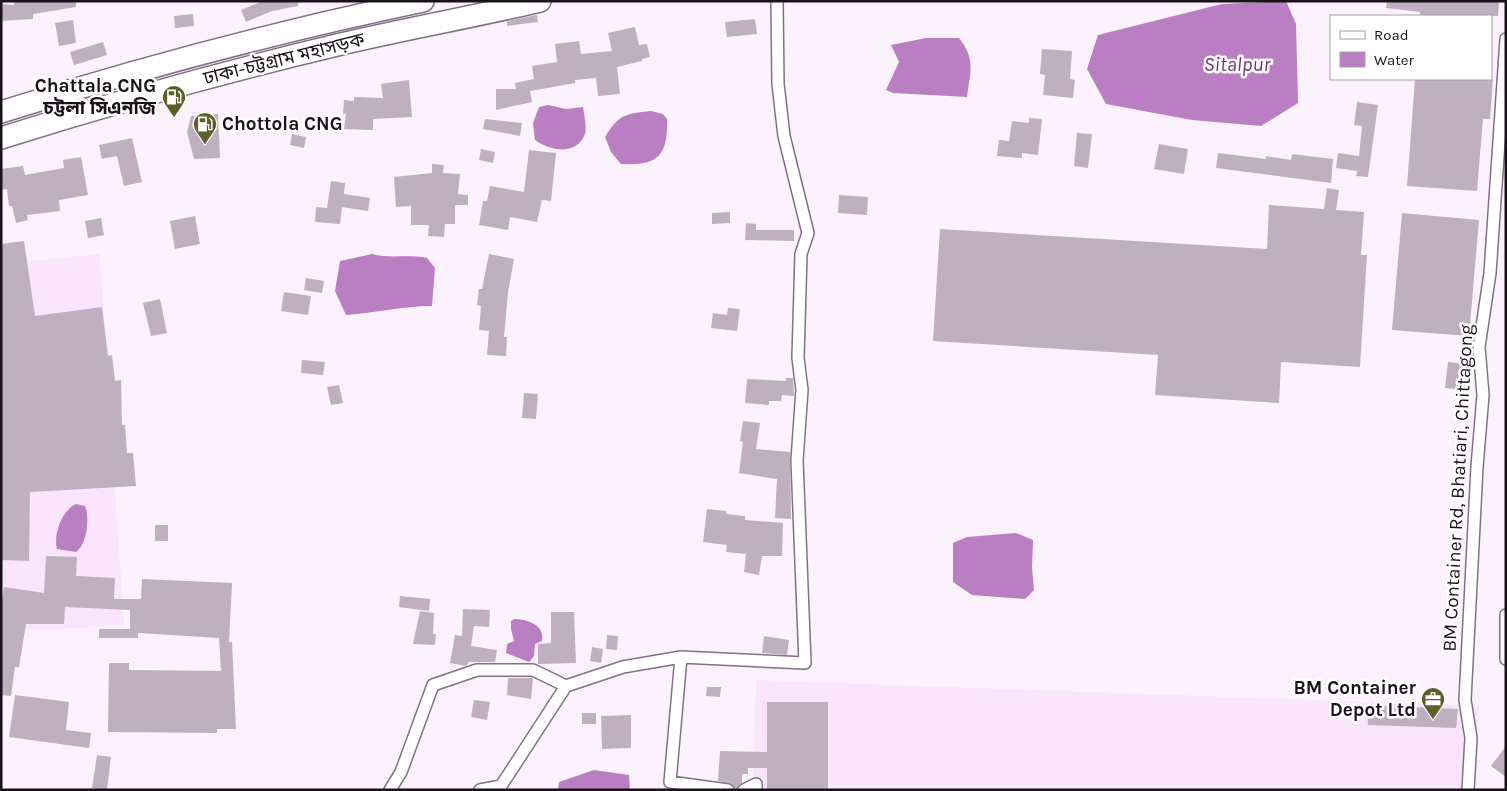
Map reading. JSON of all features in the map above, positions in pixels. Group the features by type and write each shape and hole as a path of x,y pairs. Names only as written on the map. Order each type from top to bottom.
{"highway":[{"name":"ঢাকা-চট্টগ্রাম মহাসড়ক","path":"1,112 117,75 338,19 423,1"},
{"name":"ঢাকা-চট্টগ্রাম মহাসড়ক","path":"1,138 118,101 228,72 339,45 540,1"}],"street":[{"path":"480,790 501,786 566,686 623,667 681,657 805,663 798,460 802,390 798,358 801,254 808,233 784,136 778,84 776,1"},
{"name":"BM Container Rd, Bhatiari, Chittagong","path":"1468,790 1471,738 1465,700 1477,467 1483,395 1479,347 1490,273 1506,39"},
{"path":"1506,615 1506,660"},
{"path":"681,657 670,782 728,790"},
{"path":"390,790 401,772 434,685 477,670 533,670 566,686"},
{"path":"744,790 756,784 756,790"}],"shaded area":[{"path":"100,254 124,625 42,630 1,628 1,264"},
{"name":"BM Container Depot Ltd","path":"756,680 1479,706 1475,790 753,790"}],"water":[{"name":"Sitalpur","path":"1286,1 1296,24 1298,103 1261,126 1192,120 1106,104 1087,69 1098,35 1222,4"},
{"path":"926,38 959,38 970,59 967,97 893,93 886,90 899,62 891,45"},
{"path":"548,105 566,109 583,107 586,131 576,146 555,149 535,140 533,123 539,107"},
{"path":"651,111 663,114 667,119 667,132 663,150 658,156 644,163 621,164 611,152 605,137 614,124 624,116"},
{"path":"372,254 427,258 435,268 432,306 346,315 335,291 340,261"},
{"path":"76,504 85,506 86,511 87,524 83,544 76,552 57,549 56,537 60,524 71,507"},
{"path":"1016,533 1033,540 1032,567 1034,590 1025,599 972,595 953,582 953,543 967,537"},
{"path":"514,619 534,624 541,631 542,641 535,644 534,656 529,662 506,653 507,644 514,641 511,621"},
{"path":"594,770 629,775 630,790 558,790 559,782"}],"building":[{"path":"14,1 76,1 76,7 33,14 33,19 1,21 1,4 14,5"},
{"path":"263,1 298,1 298,6 272,11 246,22 241,10"},
{"path":"1387,1 1499,1 1498,16 1420,15 1420,12 1386,8"},
{"path":"193,14 194,26 175,28 174,16"},
{"path":"537,15 538,22 507,26 507,21"},
{"path":"755,19 757,34 727,37 725,22"},
{"path":"73,20 76,43 59,46 55,23"},
{"path":"635,27 639,45 647,44 650,57 642,59 642,61 617,67 620,94 598,96 596,78 575,80 575,83 530,91 532,102 496,110 496,89 516,89 515,83 534,79 532,66 557,62 555,44 579,41 581,54 612,51 608,33"},
{"path":"103,42 107,55 74,65 70,52"},
{"path":"1042,49 1072,51 1070,79 1075,80 1073,98 1043,95 1045,75 1040,74"},
{"path":"1493,79 1490,119 1483,119 1477,191 1407,186 1415,80"},
{"path":"409,80 412,117 373,119 373,130 344,129 346,114 343,114 344,100 354,101 354,97 383,98 381,84"},
{"path":"1357,102 1378,105 1368,177 1356,176 1357,171 1336,168 1338,153 1359,156 1362,126 1354,125"},
{"name":"Chottola CNG","path":"218,114 220,158 194,159 187,132 191,116"},
{"path":"1029,118 1042,119 1038,155 1022,153 1022,158 997,156 999,140 1009,141 1012,121 1029,123"},
{"path":"485,119 522,123 520,136 483,129"},
{"path":"1077,133 1092,134 1088,168 1074,166"},
{"path":"292,134 306,137 304,148 290,145"},
{"path":"132,138 142,182 124,186 117,156 102,159 99,145"},
{"path":"1159,144 1188,149 1184,174 1154,169"},
{"path":"481,149 495,152 493,163 479,160"},
{"path":"529,150 556,153 551,201 542,200 537,222 510,217 508,230 479,225 483,201 487,201 490,186 524,192"},
{"path":"1218,153 1266,159 1266,156 1291,160 1292,154 1333,159 1331,183 1216,168"},
{"path":"81,157 88,195 59,200 60,211 27,215 28,220 16,223 12,206 9,206 7,189 1,190 1,169 23,166 25,175 64,168 63,160"},
{"path":"432,164 444,165 443,173 460,174 458,194 468,195 468,205 455,205 455,224 445,224 444,237 428,236 429,225 411,225 411,206 396,207 394,177 432,173"},
{"path":"331,181 345,183 344,194 370,198 368,211 342,207 340,224 315,222 316,207 327,208"},
{"path":"1327,188 1339,190 1336,210 1364,212 1361,255 1367,255 1360,367 1281,362 1279,403 1155,395 1158,355 933,341 940,229 1267,249 1269,205 1324,209"},
{"path":"839,195 868,197 867,215 838,213"},
{"path":"730,212 730,223 712,224 712,213"},
{"path":"1402,213 1479,220 1469,336 1392,330"},
{"path":"195,216 200,244 175,249 170,221"},
{"path":"101,218 104,235 88,238 85,221"},
{"path":"746,223 756,224 756,230 794,230 794,241 745,240"},
{"path":"24,241 35,316 102,307 108,356 112,355 115,381 121,380 122,425 125,425 127,453 133,453 136,486 30,492 29,561 1,560 1,244"},
{"path":"489,254 514,259 508,292 504,337 507,337 506,356 487,355 489,331 479,330 481,306 477,305 479,289 482,289"},
{"path":"306,278 324,281 322,293 304,290"},
{"path":"284,292 311,296 308,315 281,311"},
{"path":"160,299 167,333 151,336 143,303"},
{"path":"728,308 740,309 737,331 711,328 713,313 727,315"},
{"path":"302,360 325,362 323,375 301,373"},
{"path":"1448,362 1468,364 1465,390 1445,388"},
{"path":"786,378 793,378 794,396 782,395 781,401 769,401 769,405 745,403 747,379 786,381"},
{"path":"339,385 343,403 331,405 327,387"},
{"path":"524,393 538,394 536,419 522,418"},
{"path":"743,421 760,423 756,449 790,452 791,519 775,518 777,479 739,473 743,442 740,441"},
{"path":"707,509 745,516 745,520 783,523 782,556 762,556 759,575 744,572 746,554 726,552 727,545 703,542"},
{"path":"155,525 168,525 168,541 155,541"},
{"path":"46,556 77,557 76,576 115,578 114,599 141,599 142,579 232,583 229,642 232,642 236,729 217,729 217,733 108,732 109,663 129,663 129,670 221,671 219,638 138,633 138,638 99,638 99,629 130,629 130,610 65,607 64,624 26,624 19,667 15,667 11,696 1,695 1,609 4,587 44,593"},
{"path":"400,596 430,599 429,611 399,607"},
{"path":"463,609 490,610 489,627 474,626 471,646 497,650 495,662 469,662 466,666 450,663 455,635 462,636"},
{"path":"420,611 434,613 433,634 436,634 435,645 413,644"},
{"path":"551,612 574,612 576,663 538,664 538,644 551,643"},
{"path":"607,635 618,636 617,650 606,649"},
{"path":"764,636 789,640 787,655 762,653"},
{"path":"592,647 603,649 601,663 590,661"},
{"path":"508,678 533,678 531,699 507,695"},
{"path":"707,687 721,687 720,697 706,696"},
{"path":"15,695 69,702 66,730 91,733 89,748 9,737"},
{"path":"474,700 490,702 487,720 471,717"},
{"path":"767,702 828,702 828,790 767,790 767,768 748,768 748,774 742,774 742,783 737,790 732,784 718,781 720,751 767,752"},
{"path":"1367,705 1458,709 1456,728 1368,725"},
{"path":"582,713 596,713 596,724 582,724"},
{"path":"631,715 631,748 602,749 601,716"},
{"path":"1506,746 1506,777 1491,766"},
{"path":"97,755 111,757 107,790 92,788"}],"place":[{"name":"Chattala CNG চট্টলা সিএনজি","path":"174,118"},
{"name":"Chottola CNG","path":"205,145"},
{"name":"BM Container Depot Ltd","path":"1433,720"}]}
